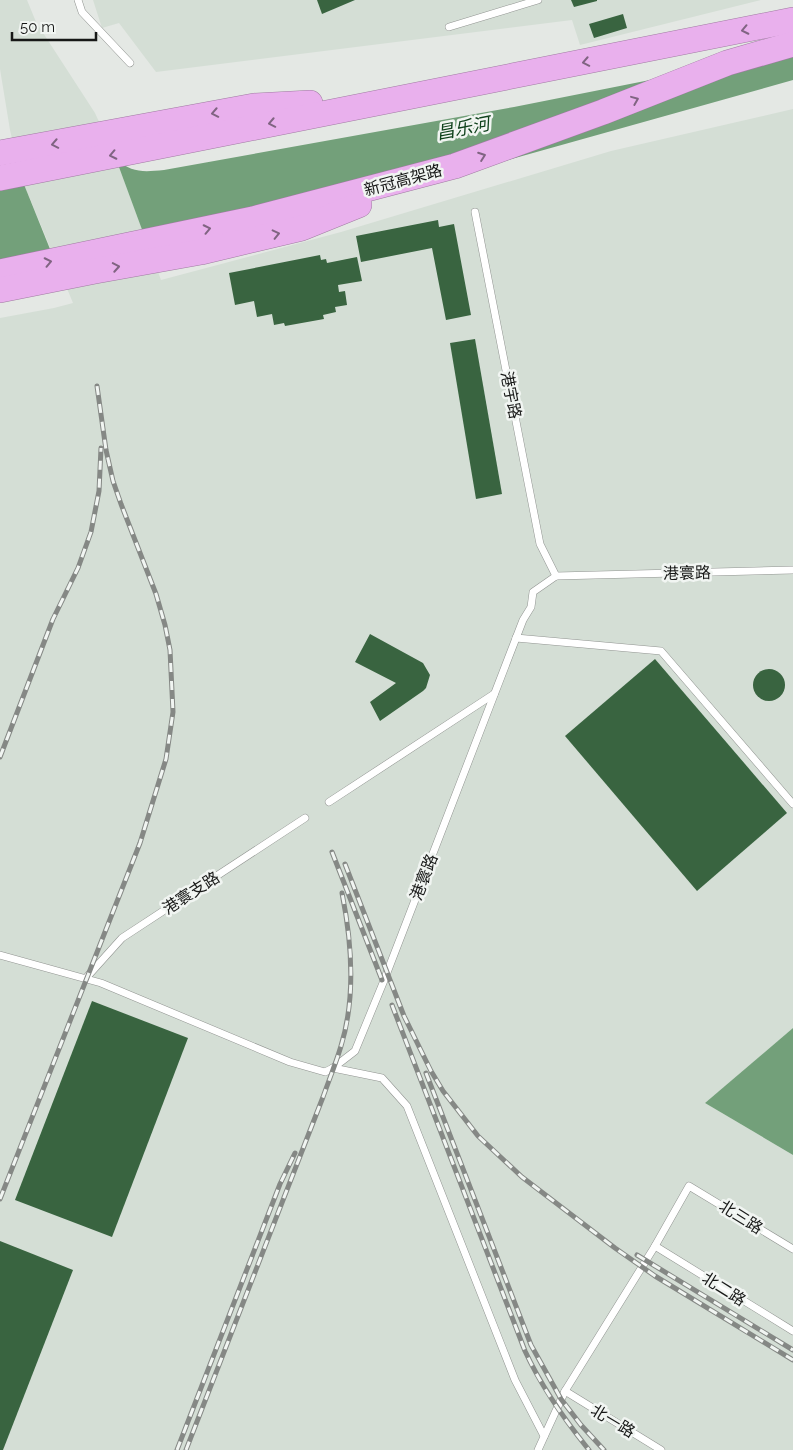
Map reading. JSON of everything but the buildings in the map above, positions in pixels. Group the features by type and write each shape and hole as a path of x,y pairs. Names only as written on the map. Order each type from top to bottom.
{"highway":[{"path":"0,178 793,20"},
{"name":"新冠高架路","path":"0,272 253,219 455,166 728,63 793,44"},
{"path":"0,153 254,106 402,98"},
{"path":"0,290 201,252 302,228 455,166"}],"lane":[{"path":"78,0 82,12 130,63"},
{"path":"448,28 538,0"},
{"name":"港宇路","path":"475,212 540,544 556,576"},
{"name":"港寰路","path":"333,1068 355,1051 523,620 531,606 533,592 556,576 793,570"},
{"path":"516,638 661,651 793,804"},
{"path":"329,802 495,694"},
{"name":"港寰支路","path":"86,978 122,938 305,818"},
{"path":"0,955 86,978 290,1062 325,1072 333,1068 382,1078 407,1106 515,1380 544,1436"},
{"name":"北三路","path":"655,1246 690,1186 793,1249"},
{"path":"538,1450 565,1391 655,1246"},
{"name":"北二路","path":"655,1246 793,1332"},
{"name":"北一路","path":"565,1391 661,1450"}],"shaded area":[{"path":"0,0 27,0 36,22 95,113 116,159 161,280 341,232 611,151 793,109 793,1028 705,1103 793,1155 793,1450 0,1450 0,318 73,303 21,177 10,130 0,69"},
{"path":"93,0 761,0 580,45 572,20 156,72 119,23 102,28"}],"water":[{"name":"昌乐河","path":"793,41 793,80 419,185 144,235 116,159 133,169 164,170 514,107 655,79"},
{"path":"21,177 52,254 0,265 0,181"},
{"path":"793,1028 793,1155 705,1103"}],"railway":[{"path":"0,1199 140,843 166,759 173,712 170,650 165,625 156,594 113,481 106,450 97,386"},
{"path":"0,757 53,619 78,568 91,532 99,491 101,448"},
{"path":"332,852 382,980"},
{"path":"345,864 404,1016 443,1091 478,1136 522,1177 615,1248 655,1276 793,1360"},
{"path":"186,1450 341,1046 346,1027 351,989 350,950 342,893"},
{"path":"392,1005 525,1351 554,1403 589,1450"},
{"path":"426,1073 531,1345 561,1399 604,1450"},
{"path":"177,1450 280,1184 295,1153"},
{"path":"637,1255 793,1350"}]}
